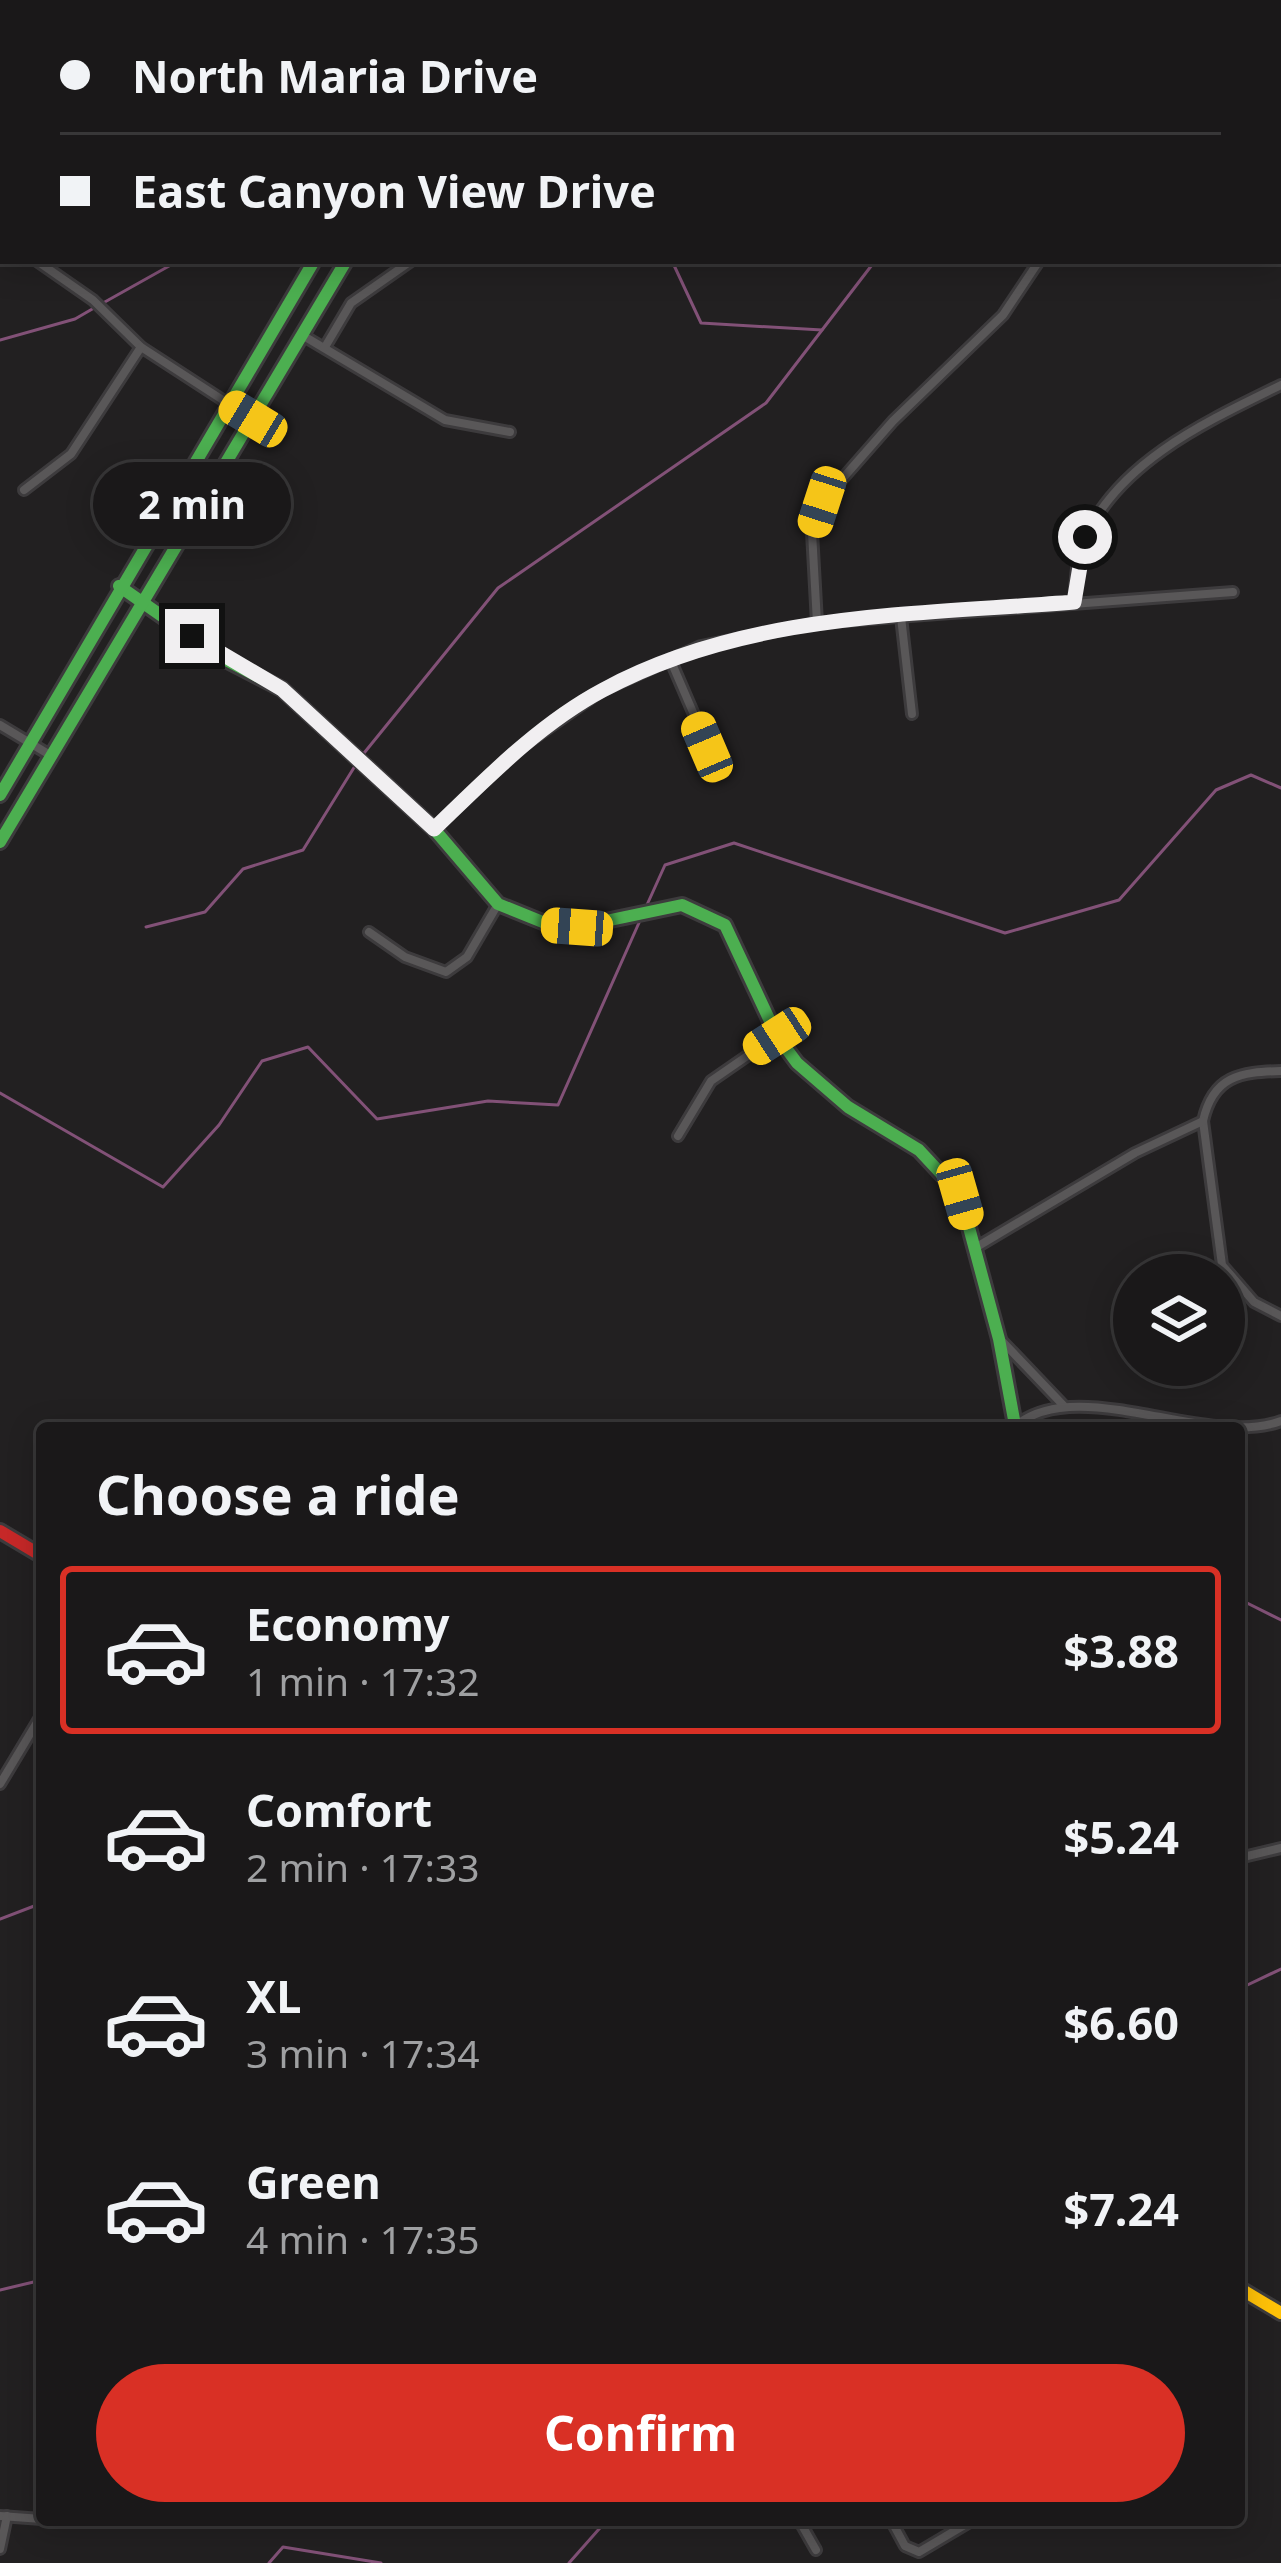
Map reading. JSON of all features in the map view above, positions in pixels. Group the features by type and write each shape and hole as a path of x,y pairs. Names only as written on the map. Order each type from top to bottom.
{"street":[{"path":"41,264 93,300 141,347 253,419"},
{"path":"0,795 312,264"},
{"path":"0,842 344,264"},
{"path":"325,347 351,303 407,264"},
{"path":"817,623 812,532 822,502 889,424 1003,315 1037,264"},
{"path":"302,335 445,420 510,432"},
{"path":"25,490 71,454 141,347"},
{"path":"1074,602 1085,537 1129,481 1174,440 1281,385"},
{"path":"119,586 222,658 282,689 434,829 498,904 550,925 577,927 682,905 710,914 734,940 777,1036 812,1078 939,1167 960,1194 999,1339 1014,1422"},
{"path":"434,829 518,750 601,691 670,659 744,634 817,623 1234,592"},
{"path":"902,617 912,714"},
{"path":"670,659 707,747"},
{"path":"0,724 51,756"},
{"path":"369,932 405,957 446,972 467,957 498,904"},
{"path":"678,1136 711,1082 777,1036"},
{"path":"1281,1071 1241,1072 1221,1083 1208,1098 1203,1121 1222,1265 1254,1302 1281,1316"},
{"path":"975,1248 1135,1153 1203,1121"},
{"path":"999,1339 1065,1407"},
{"path":"1021,1422 1036,1411 1065,1407 1205,1422"},
{"path":"1245,1424 1281,1420"},
{"path":"0,1531 36,1552"},
{"path":"0,1784 36,1724"},
{"path":"1245,1857 1281,1848"},
{"path":"1245,2292 1281,2313"},
{"path":"0,2549 3,2516 36,2519"},
{"path":"802,2526 816,2550"},
{"path":"894,2526 905,2546 924,2551 964,2526"}],"waterway":[{"path":"103,303 173,264"},
{"path":"673,264 701,323 822,330"},
{"path":"360,758 498,588 766,403 873,264"},
{"path":"0,340 75,319 94,308"},
{"path":"146,927 205,912 243,869 303,850 355,766"},
{"path":"646,907 665,865 734,843 1005,933 1119,900 1216,790 1251,775 1281,788"},
{"path":"0,1093 163,1187 219,1125 262,1061 308,1047 377,1119 488,1101 558,1105 642,916"},
{"path":"1245,1602 1281,1620"},
{"path":"0,1919 36,1905"},
{"path":"1245,1986 1281,1969"},
{"path":"0,2290 36,2281"},
{"path":"569,2563 602,2526"},
{"path":"269,2563 283,2547 381,2563"}],"traffic: fast":[{"path":"0,795 312,264"},
{"path":"0,842 344,264"},
{"path":"119,586 222,658 282,689 434,829 498,904 550,925 577,927 682,905 725,925 777,1036 797,1063 848,1107 919,1150 960,1194 999,1339 1014,1422"}],"traffic: slow":[{"path":"1245,2292 1281,2313"}],"traffic: jam":[{"path":"0,1531 36,1552"}],"route":[{"path":"192,636 222,658 282,689 434,829 518,750 601,691 670,659 744,634 817,623 1074,602 1085,537"}]}
